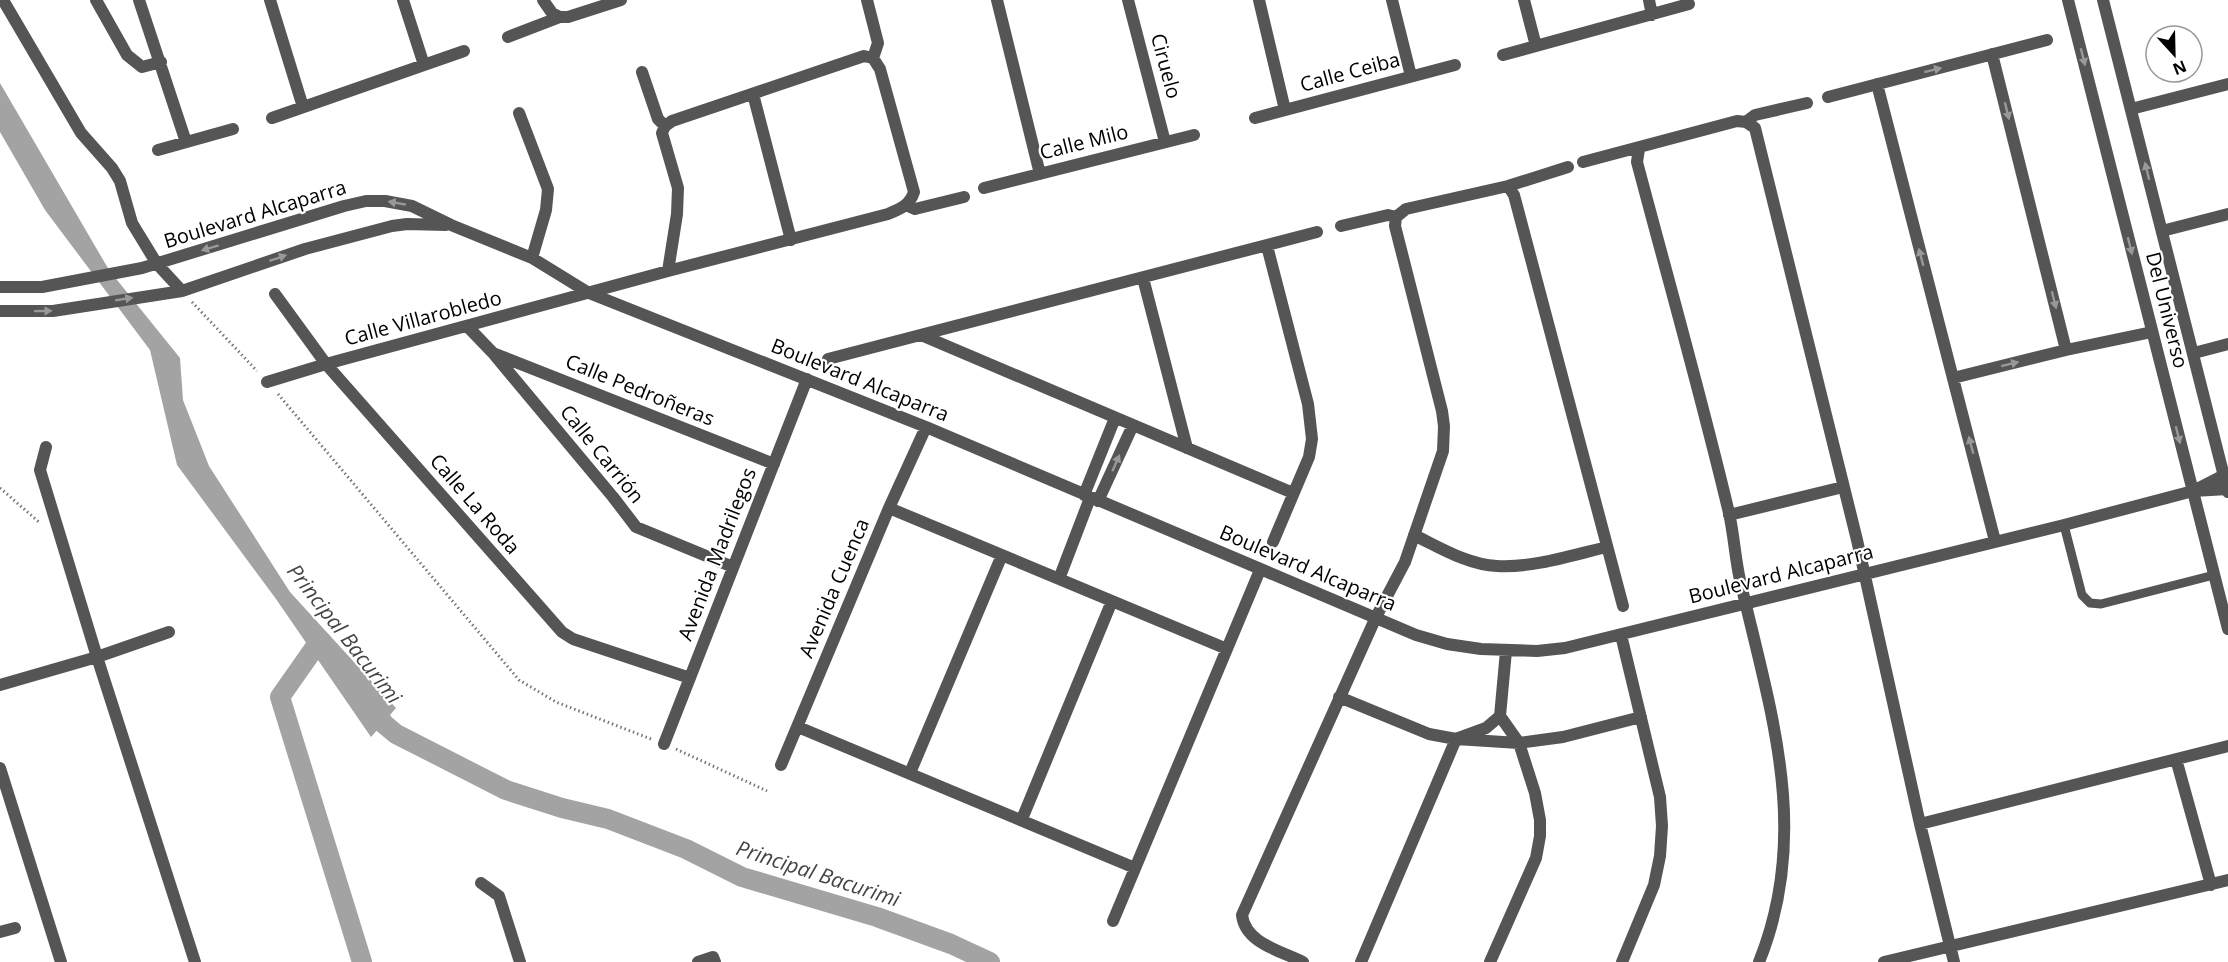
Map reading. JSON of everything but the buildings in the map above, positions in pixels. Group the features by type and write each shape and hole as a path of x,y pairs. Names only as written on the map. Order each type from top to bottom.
{"street":[{"path":"3,0 81,133 112,168 120,181 132,223 157,264 182,291"},
{"path":"96,0 127,55 142,67 161,62"},
{"path":"139,0 186,142"},
{"path":"270,0 303,107"},
{"path":"403,0 424,65"},
{"path":"543,0 552,13 560,17"},
{"path":"508,37 560,17 568,17 621,0"},
{"path":"867,0 878,43 873,58"},
{"path":"997,0 1040,174"},
{"name":"Ciruelo","path":"1128,0 1165,142"},
{"path":"1259,0 1285,110"},
{"path":"1392,0 1411,76"},
{"path":"1524,0 1536,46"},
{"path":"1649,0 1652,15"},
{"name":"Del Universo","path":"2068,0 2228,629"},
{"path":"2103,0 2226,473 2228,490"},
{"path":"1503,55 1689,4"},
{"path":"1828,97 2047,40"},
{"path":"272,118 464,51"},
{"path":"1992,54 2066,350"},
{"path":"668,271 677,214 678,188 662,134 666,126 672,121 864,56 873,58 880,69 914,192 912,199 906,205 915,209 964,197"},
{"name":"Calle Ceiba","path":"1255,118 1455,65"},
{"path":"642,72 658,120 666,126"},
{"path":"1876,84 1995,541"},
{"path":"2131,109 2228,84"},
{"path":"753,94 790,240"},
{"path":"1746,122 1755,115 1807,103"},
{"path":"519,113 549,189 546,210 532,258"},
{"path":"1583,162 1639,149 1737,121 1746,122 1755,128 1857,540 1920,824 1954,962"},
{"path":"158,150 233,129"},
{"name":"Calle Milo","path":"984,188 1194,135"},
{"path":"1639,149 1637,162 1729,515 1740,579 1776,731 1783,780 1785,830 1781,886 1770,935 1759,962"},
{"path":"1303,962 1249,934 1243,925 1242,915 1339,697 1376,617 1405,562 1443,451 1444,426 1395,226 1396,217 1406,209 1508,186 1568,167"},
{"path":"1508,186 1514,195 1623,606"},
{"name":"Boulevard Alcaparra","path":"0,287 42,287 142,268 344,206 366,201 398,202 532,258 589,293 926,427 1416,635 1447,644 1506,651 1565,648 2193,491 2228,490"},
{"name":"Calle Villarobledo","path":"267,382 668,271 888,214 906,205"},
{"path":"2162,231 2228,214"},
{"path":"1341,226 1388,215 1396,217"},
{"name":"Boulevard Alcaparra","path":"0,311 53,310 182,291 305,249 392,226 451,225"},
{"path":"828,359 1317,232"},
{"path":"1267,246 1308,404 1312,439 1309,457 1273,542"},
{"path":"1143,278 1186,448"},
{"name":"Calle La Roda","path":"275,294 326,364 562,632 573,639 690,678"},
{"name":"Calle Carrión","path":"467,326 492,352 613,496 636,527 733,567"},
{"path":"1953,378 2066,350 2152,332"},
{"path":"921,335 1293,493"},
{"path":"2194,353 2228,344"},
{"name":"Calle Pedroñeras","path":"492,352 774,464"},
{"name":"Avenida Madrilegos","path":"664,744 807,379"},
{"path":"1059,579 1091,498 1115,418"},
{"path":"1091,498 1132,425"},
{"name":"Avenida Cuenca","path":"782,765 889,508 926,427"},
{"path":"46,447 40,470 97,657 195,962"},
{"name":"Boulevard Alcaparra","path":"2193,491 2226,473"},
{"path":"1729,515 1843,487"},
{"path":"889,508 1227,649"},
{"path":"1414,535 1458,556 1495,566 1532,564 1607,547"},
{"path":"910,773 1002,555"},
{"path":"1113,921 1260,570"},
{"path":"1022,819 1112,601"},
{"path":"0,685 97,657 169,632"},
{"path":"1621,635 1660,797 1662,826 1660,856 1654,885 1622,962"},
{"path":"1490,962 1536,858 1540,836 1540,820 1535,793 1519,744 1500,716 1506,651"},
{"path":"1339,697 1429,734 1456,739 1519,744 1563,737 1641,717"},
{"path":"1361,962 1456,739 1486,728 1500,716"},
{"path":"798,727 1135,868"},
{"path":"1920,824 2228,746"},
{"path":"2176,759 2211,885"},
{"path":"0,768 6,808 61,962"},
{"path":"1884,962 2228,880"},
{"path":"481,883 499,896 520,962"},
{"path":"0,932 15,928"},
{"path":"698,962 713,957 715,962"}],"lane":[{"path":"2064,525 2082,595 2090,603 2107,602 2214,575"}],"path":[{"path":"182,291 267,382 519,680 556,702 664,744 767,791"},
{"path":"0,488 62,541"}],"shaded area":[{"path":"0,83 109,270 180,358 183,400 209,466 290,592 396,708 371,737 276,599 177,465 150,350 45,210 0,132"}],"waterway":[{"path":"320,640 280,697 362,962"},
{"name":"Principal Bacurimi","path":"369,701 384,724 396,734 506,790 562,808 608,819 686,849 742,877 877,917 951,944 990,962"}]}
